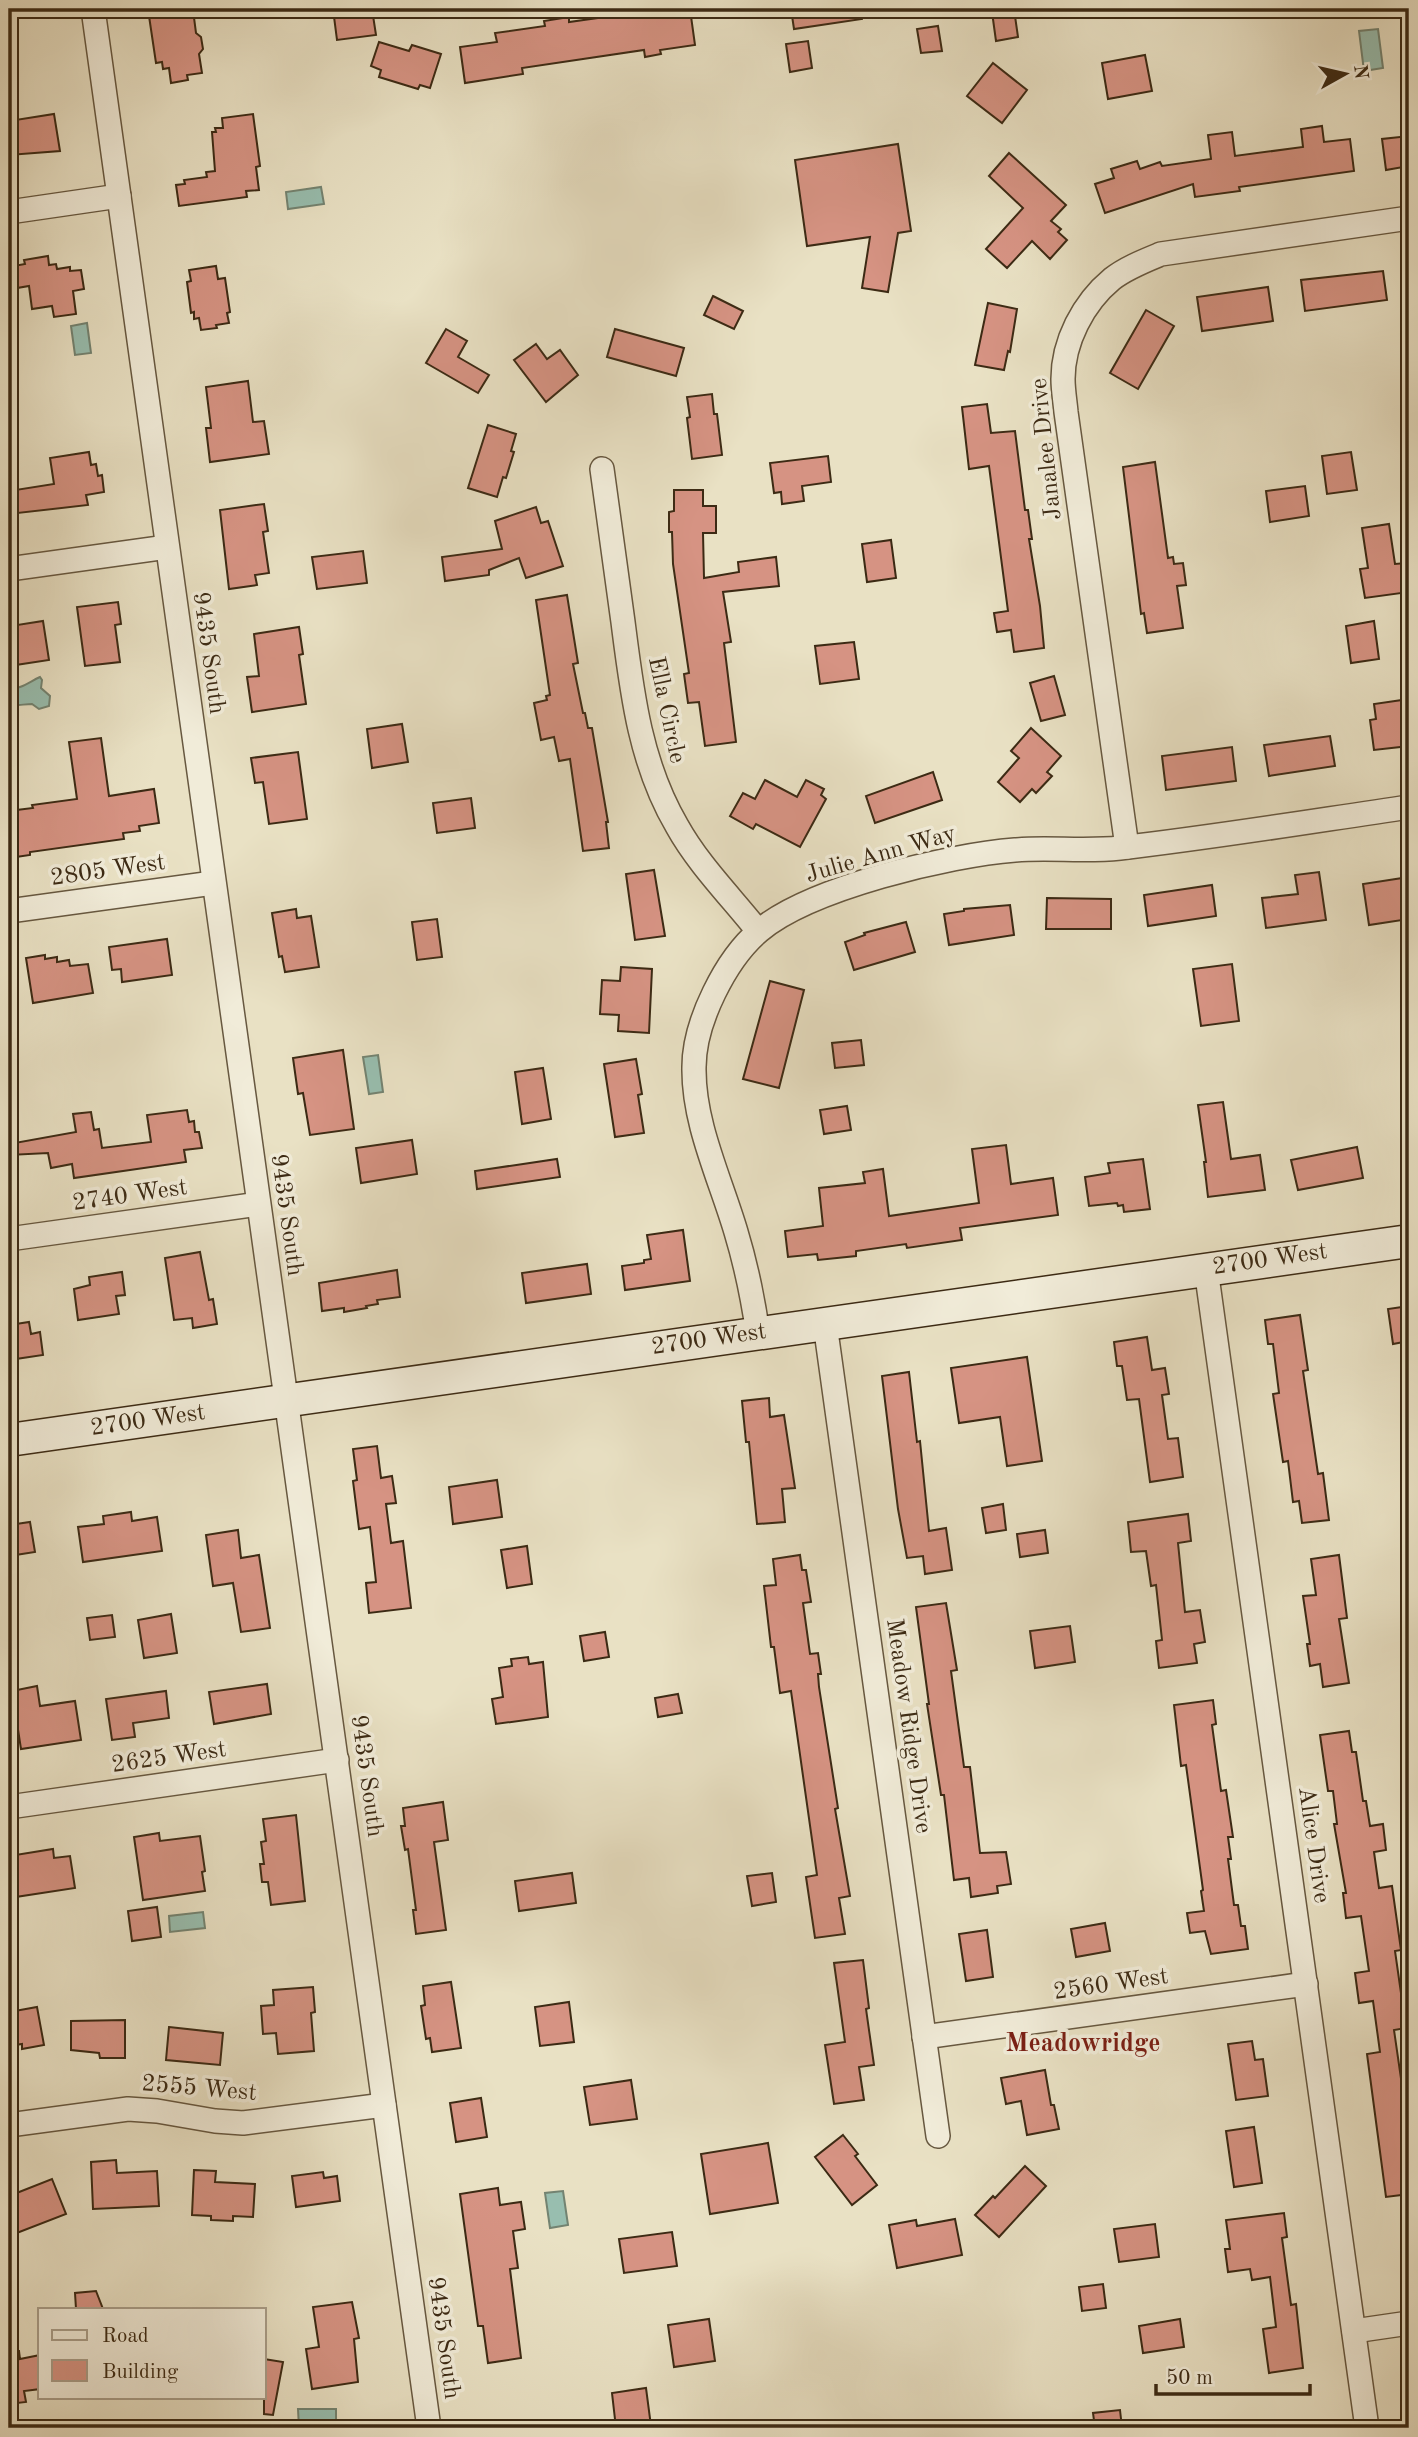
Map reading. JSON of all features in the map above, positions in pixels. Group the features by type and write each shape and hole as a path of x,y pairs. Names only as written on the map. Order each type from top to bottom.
{"main road":[{"name":"2700 West","path":"9,1440 1409,1241"}],"street":[{"name":"9435 South","path":"93,9 429,2428"},
{"path":"9,212 119,196"},
{"name":"Janalee Drive","path":"1127,847 1066,412 1063,378 1068,347 1078,321 1092,299 1113,279 1135,265 1161,254 1409,218"},
{"name":"Ella Circle","path":"602,469 640,736 654,780 677,827 707,869 758,931"},
{"path":"9,569 167,547"},
{"name":"Julie Ann Way","path":"758,1334 737,1234 698,1116 693,1065 702,1019 723,975 758,931 806,903 857,885 943,861 1017,850 1093,851 1409,807"},
{"name":"2805 West","path":"9,911 214,883"},
{"name":"2740 West","path":"9,1239 258,1204"},
{"name":"Alice Drive","path":"1206,1269 1367,2428"},
{"name":"Meadow Ridge Drive","path":"825,1324 938,2136"},
{"name":"2625 West","path":"9,1807 337,1760"},
{"name":"2560 West","path":"925,2037 1306,1984"},
{"name":"2555 West","path":"9,2125 128,2109 243,2123 384,2105"},
{"path":"1354,2331 1409,2323"}],"shaded area":[{"path":"1378,29 1383,68 1364,71 1359,31"},
{"path":"321,187 324,204 288,209 286,192"},
{"path":"87,323 91,353 75,355 71,326"},
{"path":"40,677 41,688 50,696 49,706 39,709 32,704 15,705 10,701 9,689 21,687"},
{"path":"378,1055 383,1092 369,1094 363,1057"},
{"path":"203,1912 205,1928 170,1932 169,1916"},
{"path":"563,2191 568,2225 550,2228 545,2193"},
{"path":"298,2409 336,2409 336,2428 299,2428"}],"building":[{"path":"333,9 372,9 376,35 337,40"},
{"path":"646,9 690,9 695,45 660,50 661,54 645,57 644,50 522,68 523,74 465,83 460,47 497,42 495,33 545,26 544,21 569,17 569,22"},
{"path":"791,9 862,9 862,19 794,29"},
{"path":"1014,9 1018,37 996,41 992,12"},
{"path":"193,10 196,33 201,37 203,49 199,54 202,73 187,75 188,80 171,83 169,68 163,69 162,62 156,63 149,16"},
{"path":"938,26 942,51 921,53 917,29"},
{"path":"808,41 812,68 790,72 786,44"},
{"path":"379,42 409,51 412,45 441,54 430,88 420,85 418,89 379,77 381,70 371,66"},
{"path":"1145,55 1152,91 1108,99 1102,63"},
{"path":"993,63 1027,90 1002,123 967,96"},
{"path":"54,114 60,151 9,155 9,121"},
{"path":"253,114 260,166 256,167 259,190 246,191 247,197 179,206 176,185 185,184 184,180 207,177 206,172 215,171 212,132 216,132 215,128 223,128 222,118"},
{"path":"1322,126 1324,142 1350,139 1354,171 1239,187 1240,191 1195,197 1193,184 1105,213 1095,184 1114,178 1111,169 1137,161 1140,169 1160,162 1162,166 1211,159 1208,135 1232,132 1235,156 1303,147 1301,129"},
{"path":"1409,136 1409,166 1386,170 1382,139"},
{"path":"898,144 911,231 898,233 888,292 862,288 870,237 807,246 795,160"},
{"path":"1009,153 1066,205 1051,221 1061,229 1058,232 1067,240 1050,259 1032,241 1007,268 986,249 1023,208 989,176"},
{"path":"48,256 49,265 56,264 57,269 70,267 70,271 81,270 84,289 73,291 76,314 54,317 52,306 32,309 29,286 17,288 14,266 25,264 24,260"},
{"path":"216,266 218,279 225,278 229,323 201,330 199,318 194,319 194,312 191,313 187,282 191,281 189,270"},
{"path":"1383,271 1387,300 1305,311 1301,280"},
{"path":"1268,287 1273,321 1202,331 1197,297"},
{"path":"713,296 743,311 734,329 704,315"},
{"path":"988,303 1017,309 1010,352 1008,351 1004,370 975,365"},
{"path":"1146,310 1174,326 1138,389 1110,373"},
{"path":"446,329 467,341 458,357 489,375 478,393 426,363"},
{"path":"615,329 684,348 676,376 607,357"},
{"path":"536,344 547,359 560,350 578,375 546,402 514,360"},
{"path":"248,381 253,422 264,421 269,454 210,462 206,428 211,428 206,387"},
{"path":"712,394 722,455 692,459 687,397"},
{"path":"987,404 991,433 1015,431 1025,510 1028,510 1032,539 1029,539 1044,648 1014,652 1011,630 997,632 994,613 1008,611 989,466 969,469 962,407"},
{"path":"488,425 516,434 511,451 514,452 497,497 468,488"},
{"path":"89,452 91,465 96,464 98,476 102,475 104,492 86,495 88,505 9,514 9,491 54,484 50,458"},
{"path":"1351,452 1357,490 1327,494 1322,456"},
{"path":"828,456 831,482 802,486 804,501 782,504 781,492 774,493 770,463"},
{"path":"1155,462 1168,558 1173,557 1174,564 1183,563 1186,585 1177,586 1183,628 1147,633 1144,613 1141,614 1123,467"},
{"path":"1305,486 1309,516 1270,522 1266,491"},
{"path":"674,490 703,490 703,506 716,506 716,533 703,533 704,578 739,572 738,562 776,557 779,586 723,592 731,642 724,643 736,742 705,746 699,702 688,703 684,674 689,673 673,564 672,532 669,532 669,512 674,511"},
{"path":"264,504 268,531 263,532 269,573 255,575 257,585 229,589 220,510"},
{"path":"536,507 541,523 548,521 563,566 526,578 519,558 489,570 489,575 445,581 442,557 502,549 495,521"},
{"path":"1389,524 1395,564 1406,563 1409,592 1365,598 1360,569 1368,568 1362,528"},
{"path":"891,540 896,578 867,582 862,544"},
{"path":"363,551 367,583 317,589 312,557"},
{"path":"567,595 578,663 573,664 583,713 588,728 592,728 608,822 609,848 583,851 570,759 559,761 554,737 541,740 534,703 547,700 546,696 550,695 536,600"},
{"path":"118,602 121,624 115,625 120,662 85,666 77,607"},
{"path":"43,621 49,660 9,666 9,630 17,629 17,625"},
{"path":"1374,621 1379,659 1351,663 1346,626"},
{"path":"299,627 303,654 299,655 306,704 252,712 247,677 259,676 254,634"},
{"path":"854,642 859,679 820,684 815,646"},
{"path":"1054,676 1065,715 1041,721 1030,683"},
{"path":"1409,699 1409,746 1374,750 1370,720 1376,719 1374,704"},
{"path":"402,724 408,762 372,768 367,729"},
{"path":"1031,728 1061,756 1047,772 1052,776 1036,793 1032,789 1020,802 998,782 1019,758 1011,751"},
{"path":"1330,736 1335,766 1269,776 1264,745"},
{"path":"101,738 109,796 154,789 159,823 139,826 140,831 123,833 124,839 30,852 30,855 9,858 9,811 77,799 69,742"},
{"path":"1232,747 1236,781 1166,790 1162,756"},
{"path":"298,752 307,819 269,824 263,782 255,783 251,758"},
{"path":"933,772 942,800 875,823 866,796"},
{"path":"765,780 797,797 806,780 824,789 821,795 826,799 800,847 756,824 753,829 730,816 743,793 755,799"},
{"path":"471,798 475,828 437,833 433,803"},
{"path":"654,870 665,936 635,940 626,874"},
{"path":"1319,872 1326,920 1266,928 1262,898 1298,894 1295,875"},
{"path":"1409,877 1409,919 1369,925 1363,884"},
{"path":"1212,885 1216,916 1148,926 1144,895"},
{"path":"1047,898 1111,899 1111,929 1046,929"},
{"path":"1010,905 1014,935 949,945 944,914 964,909"},
{"path":"296,909 297,918 311,916 319,967 285,972 282,956 279,957 272,913"},
{"path":"437,919 442,957 417,960 412,922"},
{"path":"906,922 915,952 854,970 845,942 865,935 864,933"},
{"path":"167,939 172,975 122,982 121,969 112,970 109,947"},
{"path":"45,955 45,959 57,957 57,962 69,960 70,966 88,964 93,993 33,1003 26,958"},
{"path":"1232,964 1239,1021 1201,1026 1193,969"},
{"path":"621,967 652,969 649,1033 618,1031 619,1015 600,1014 602,980 620,981"},
{"path":"770,981 804,990 779,1088 743,1079"},
{"path":"861,1040 864,1065 835,1068 832,1043"},
{"path":"343,1050 354,1129 310,1135 303,1093 298,1094 293,1058"},
{"path":"636,1059 642,1094 638,1095 644,1133 615,1137 604,1064"},
{"path":"543,1068 551,1119 522,1124 515,1072"},
{"path":"1223,1102 1231,1159 1260,1155 1265,1190 1208,1197 1198,1105"},
{"path":"847,1106 851,1130 824,1134 820,1110"},
{"path":"187,1110 189,1122 194,1121 195,1132 199,1132 202,1148 184,1150 186,1162 74,1178 72,1164 51,1168 48,1153 9,1155 9,1144 76,1132 73,1114 91,1112 94,1130 99,1129 102,1148 151,1142 147,1115"},
{"path":"412,1140 417,1174 361,1183 356,1148"},
{"path":"1006,1145 1011,1184 1053,1178 1058,1215 960,1228 962,1240 907,1248 906,1244 856,1251 856,1256 818,1260 817,1254 788,1257 785,1231 823,1226 819,1188 865,1183 863,1172 883,1169 889,1216 979,1203 972,1149"},
{"path":"1357,1147 1363,1178 1298,1190 1291,1160"},
{"path":"557,1159 560,1177 477,1189 475,1171"},
{"path":"1143,1159 1150,1209 1124,1212 1123,1205 1118,1206 1117,1203 1089,1206 1085,1177 1110,1173 1108,1163"},
{"path":"683,1230 690,1281 625,1290 622,1266 644,1263 644,1260 651,1259 647,1235"},
{"path":"200,1252 209,1300 213,1299 217,1324 193,1328 192,1318 174,1320 165,1258"},
{"path":"587,1264 591,1294 526,1303 522,1273"},
{"path":"397,1270 400,1297 377,1300 378,1304 366,1306 367,1308 344,1312 344,1308 322,1311 319,1283"},
{"path":"122,1272 125,1295 116,1296 119,1314 78,1320 74,1289 90,1285 89,1277"},
{"path":"1409,1306 1409,1341 1393,1344 1388,1309"},
{"path":"1300,1315 1308,1370 1303,1371 1318,1474 1323,1473 1329,1520 1302,1523 1299,1501 1293,1502 1288,1461 1283,1462 1273,1394 1279,1393 1273,1344 1268,1344 1265,1320"},
{"path":"29,1322 31,1334 40,1332 43,1355 9,1360 9,1325"},
{"path":"1147,1337 1152,1370 1165,1368 1169,1394 1162,1395 1168,1439 1178,1438 1183,1477 1150,1482 1139,1399 1127,1400 1122,1366 1117,1366 1114,1342"},
{"path":"1027,1357 1042,1461 1007,1466 1000,1417 959,1423 951,1368"},
{"path":"909,1372 917,1442 920,1441 929,1531 946,1528 952,1570 925,1574 923,1556 907,1558 898,1509 882,1376"},
{"path":"769,1398 770,1417 784,1415 795,1488 782,1489 785,1522 757,1524 742,1401"},
{"path":"377,1446 381,1478 392,1476 396,1503 386,1504 391,1543 403,1541 411,1608 369,1613 366,1583 376,1582 370,1527 359,1529 353,1481 357,1480 353,1449"},
{"path":"497,1480 502,1517 453,1524 449,1487"},
{"path":"1003,1504 1006,1530 986,1533 982,1508"},
{"path":"131,1512 132,1521 157,1517 162,1551 83,1562 78,1527 104,1524 103,1516"},
{"path":"1188,1514 1191,1541 1178,1543 1185,1612 1200,1610 1205,1642 1194,1644 1197,1663 1159,1668 1156,1641 1162,1640 1156,1585 1151,1586 1146,1551 1131,1552 1128,1522"},
{"path":"30,1522 35,1552 9,1556 9,1525"},
{"path":"238,1530 241,1558 259,1555 270,1628 241,1632 233,1583 213,1586 206,1535"},
{"path":"1045,1530 1048,1553 1020,1557 1017,1534"},
{"path":"527,1546 532,1584 507,1588 501,1550"},
{"path":"800,1555 802,1570 806,1570 811,1602 803,1603 810,1654 818,1653 821,1674 818,1674 819,1687 838,1808 835,1809 850,1896 839,1898 845,1934 815,1938 806,1877 817,1875 791,1691 780,1693 764,1586 776,1585 773,1559"},
{"path":"1339,1555 1347,1618 1339,1619 1349,1683 1323,1687 1320,1664 1310,1666 1307,1644 1310,1644 1303,1596 1316,1595 1311,1559"},
{"path":"946,1603 957,1670 951,1671 964,1767 970,1767 980,1853 1006,1852 1011,1884 997,1886 998,1893 971,1897 969,1878 954,1880 944,1795 941,1795 927,1704 916,1607"},
{"path":"171,1614 177,1653 144,1658 138,1620"},
{"path":"112,1615 115,1637 90,1640 87,1618"},
{"path":"1070,1626 1075,1662 1035,1668 1030,1631"},
{"path":"605,1632 609,1657 584,1661 580,1636"},
{"path":"528,1657 529,1664 543,1662 548,1717 496,1724 492,1699 503,1697 499,1668 512,1666 511,1659"},
{"path":"267,1684 271,1714 214,1724 209,1692"},
{"path":"37,1686 40,1706 75,1701 81,1740 21,1749 12,1691"},
{"path":"166,1691 169,1718 133,1723 135,1737 112,1740 106,1699"},
{"path":"678,1694 682,1713 658,1717 655,1698"},
{"path":"1213,1700 1216,1724 1212,1725 1221,1791 1226,1790 1233,1837 1228,1837 1231,1859 1228,1859 1234,1905 1238,1905 1241,1926 1245,1926 1248,1949 1211,1954 1205,1931 1190,1933 1187,1913 1204,1911 1203,1890 1186,1765 1181,1766 1174,1705"},
{"path":"1349,1731 1352,1752 1356,1752 1363,1801 1366,1801 1370,1826 1383,1824 1386,1850 1374,1852 1379,1888 1392,1886 1401,1950 1395,1951 1406,2028 1394,2030 1409,2134 1409,2194 1386,2197 1367,2054 1380,2052 1373,2001 1359,2003 1355,1973 1369,1971 1361,1916 1346,1918 1343,1893 1346,1893 1334,1824 1337,1824 1333,1791 1328,1791 1320,1735"},
{"path":"443,1802 448,1840 434,1842 446,1930 416,1934 413,1910 416,1910 408,1849 405,1850 401,1826 405,1826 403,1808"},
{"path":"296,1815 305,1901 271,1905 268,1882 262,1882 260,1864 264,1864 261,1842 266,1841 263,1819"},
{"path":"159,1833 160,1841 200,1836 205,1891 143,1900 134,1837"},
{"path":"53,1849 54,1858 70,1856 75,1888 9,1898 9,1856"},
{"path":"572,1873 576,1903 519,1911 515,1881"},
{"path":"772,1873 776,1902 752,1906 747,1876"},
{"path":"157,1907 161,1937 132,1941 128,1911"},
{"path":"1105,1923 1110,1951 1076,1957 1071,1929"},
{"path":"987,1930 993,1977 966,1981 959,1934"},
{"path":"863,1960 869,2008 866,2009 874,2065 859,2067 864,2100 834,2104 825,2045 845,2042 834,1963"},
{"path":"451,1982 461,2048 432,2052 430,2038 426,2039 421,2006 425,2005 423,1986"},
{"path":"313,1987 315,2012 311,2013 314,2051 278,2054 276,2033 263,2034 261,2006 274,2005 273,1990"},
{"path":"569,2002 574,2042 540,2046 535,2007"},
{"path":"37,2007 44,2045 22,2049 22,2044 9,2046 9,2012"},
{"path":"125,2020 125,2058 100,2058 99,2053 71,2050 71,2021"},
{"path":"169,2027 223,2033 220,2065 166,2060"},
{"path":"1252,2041 1255,2060 1263,2059 1268,2096 1236,2100 1228,2044"},
{"path":"1045,2070 1051,2105 1054,2105 1059,2129 1027,2135 1021,2101 1006,2104 1001,2078"},
{"path":"631,2080 637,2119 590,2125 584,2087"},
{"path":"481,2098 487,2137 456,2142 450,2103"},
{"path":"1254,2127 1262,2183 1234,2187 1226,2131"},
{"path":"843,2135 877,2185 852,2205 815,2157"},
{"path":"768,2143 778,2203 710,2214 701,2154"},
{"path":"116,2160 117,2173 157,2171 159,2206 93,2209 91,2162"},
{"path":"1025,2166 1046,2186 999,2237 975,2215"},
{"path":"194,2170 216,2171 215,2182 255,2184 253,2217 233,2216 233,2221 211,2220 211,2216 192,2215"},
{"path":"323,2172 324,2178 337,2176 340,2201 296,2207 292,2176"},
{"path":"52,2179 66,2214 9,2236 9,2196"},
{"path":"498,2188 500,2205 521,2202 525,2229 513,2231 518,2268 510,2269 521,2358 488,2363 483,2326 478,2326 460,2194"},
{"path":"1284,2213 1287,2237 1282,2238 1291,2305 1296,2304 1303,2368 1269,2373 1263,2329 1276,2327 1270,2277 1252,2280 1250,2269 1228,2272 1225,2249 1230,2249 1226,2220"},
{"path":"955,2219 962,2255 897,2268 889,2225 916,2220 917,2226"},
{"path":"1155,2224 1159,2257 1119,2262 1114,2229"},
{"path":"672,2232 677,2266 624,2273 619,2239"},
{"path":"1103,2284 1106,2308 1082,2311 1079,2287"},
{"path":"96,2291 103,2308 76,2308 75,2293"},
{"path":"352,2302 359,2338 354,2339 358,2382 312,2389 306,2349 319,2347 313,2307"},
{"path":"709,2319 715,2361 674,2367 668,2325"},
{"path":"1180,2319 1184,2347 1143,2353 1139,2326"},
{"path":"9,2351 19,2351 20,2359 38,2355 38,2389 24,2391 26,2402 9,2404"},
{"path":"266,2359 283,2362 273,2415 264,2414"},
{"path":"646,2388 651,2426 616,2428 612,2393"},
{"path":"1120,2410 1122,2428 1095,2428 1093,2413"}],"district":[{"name":"Meadowridge","path":"1083,2044"}]}
